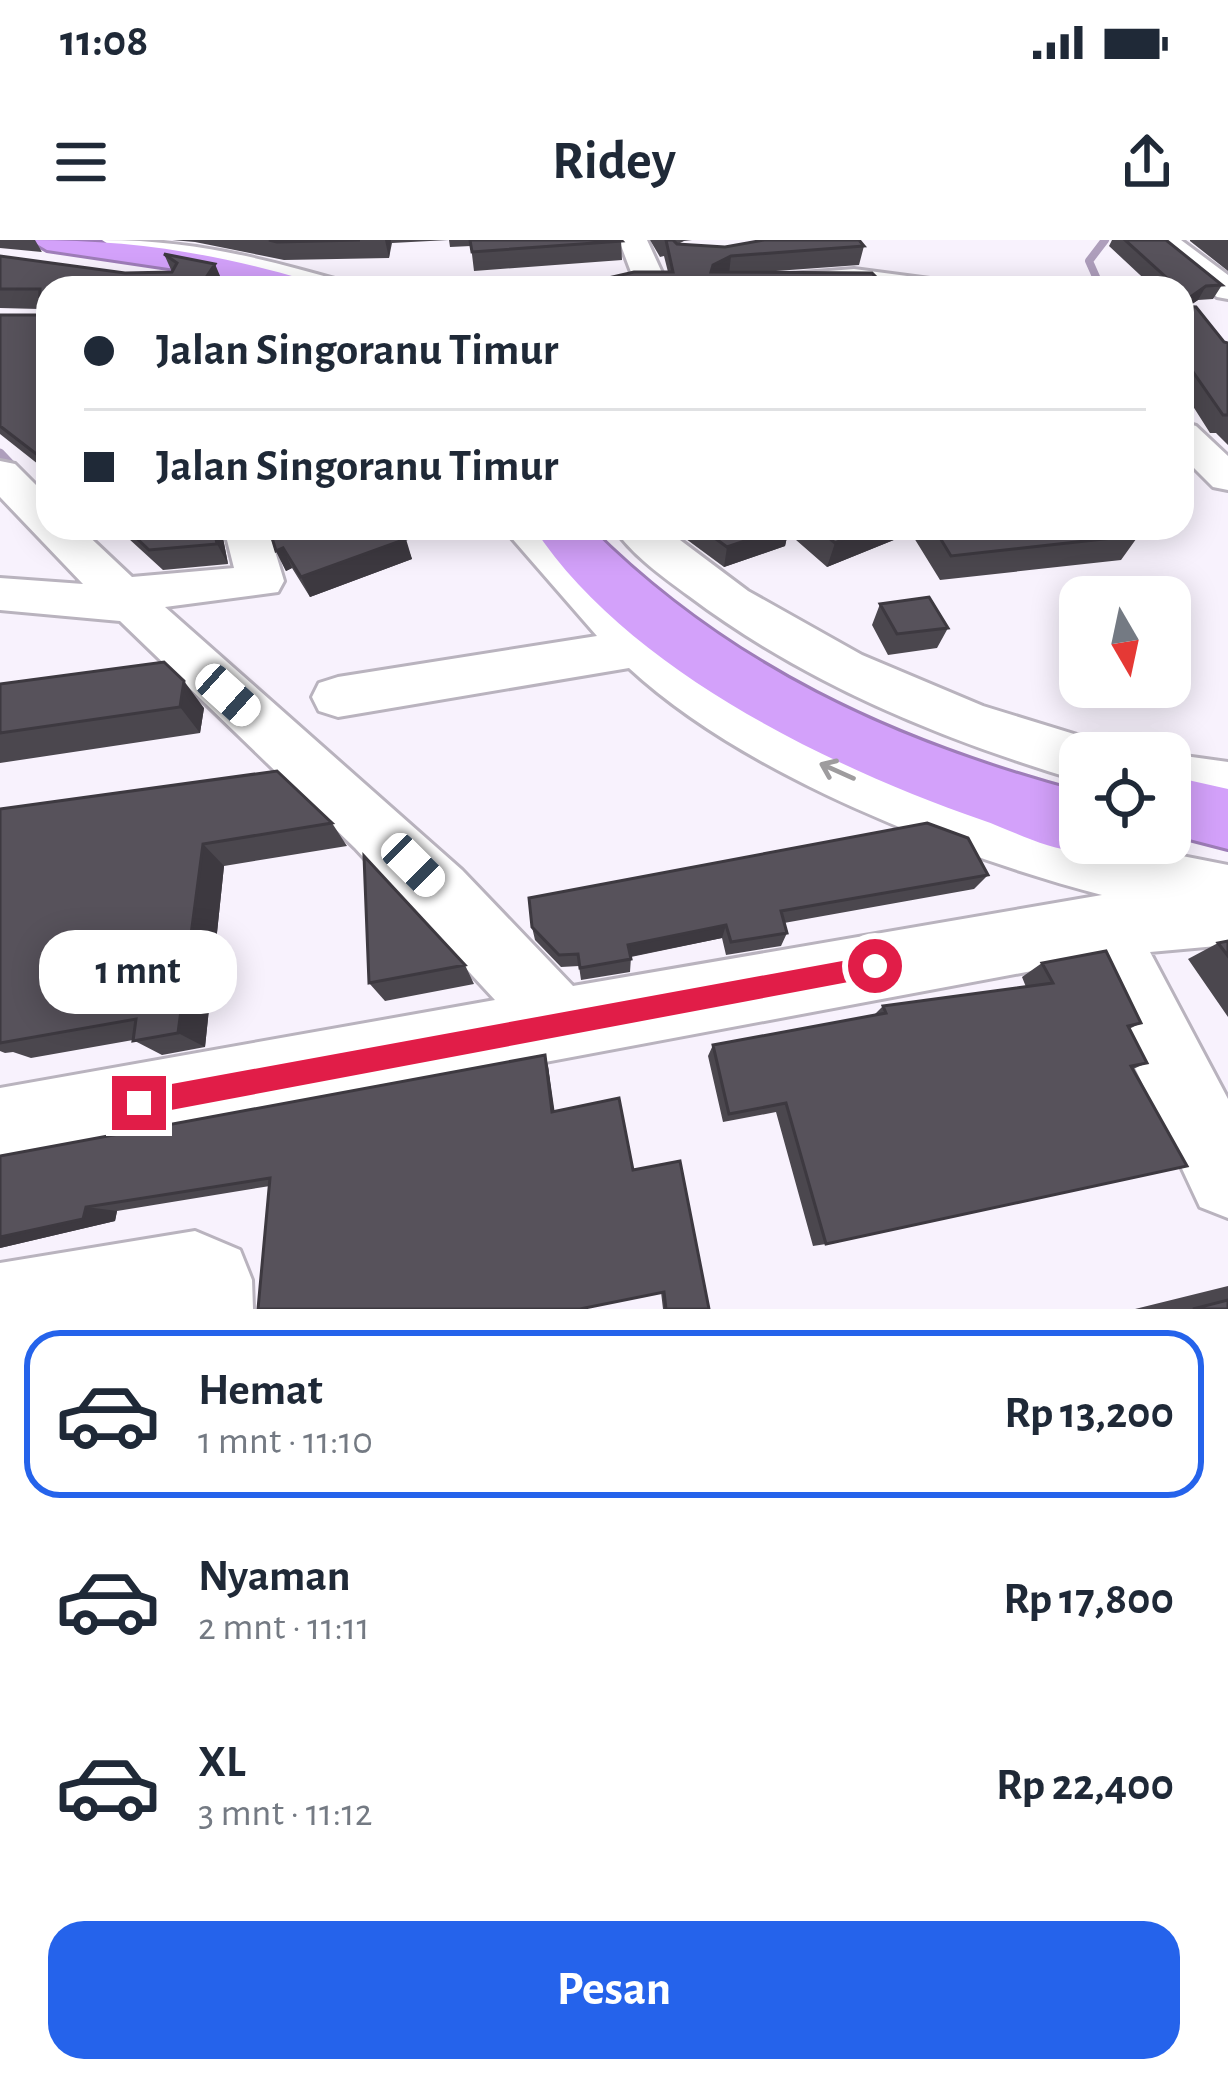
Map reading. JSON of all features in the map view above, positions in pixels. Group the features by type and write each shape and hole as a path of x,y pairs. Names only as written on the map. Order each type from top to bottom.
{"highway":[{"path":"32,251 180,276"},
{"path":"32,251 213,264 253,276"},
{"path":"572,540 656,622 733,675 823,724 920,768 995,799 1059,816"},
{"path":"620,540 696,610 826,688 909,723 1059,775"},
{"path":"1191,810 1228,819"},
{"path":"1191,846 1228,852"}],"street":[{"path":"116,240 236,260 290,276"},
{"path":"633,240 648,276"},
{"path":"1163,240 1228,290"},
{"path":"32,251 136,276"},
{"path":"1194,445 1228,478"},
{"path":"0,473 36,510"},
{"path":"66,540 124,600 385,837 496,948 558,1022"},
{"path":"0,594 124,600 261,580 249,540"},
{"path":"536,540 620,632 700,696 824,766 999,836 1139,876 1228,894"},
{"path":"649,540 688,575 800,644 971,722 1059,751"},
{"path":"338,697 641,648"},
{"path":"1191,781 1228,786"},
{"path":"0,1126 278,1080 558,1022 1102,926 1228,915"},
{"path":"1102,926 1228,1179"},
{"path":"0,1305 195,1273 210,1280 210,1309"}],"building":[{"path":"269,240 360,240 277,242"},
{"path":"470,240 621,240 622,241 472,252"},
{"path":"666,240 725,247 764,240 859,240 864,246 731,256 713,265 711,272 875,276 617,276 673,272"},
{"path":"1125,240 1166,240 1222,285 1206,286 1194,294 1194,276 1165,276"},
{"path":"164,254 215,264 207,276 36,276 36,289 0,289 0,256 125,273 172,272 177,263"},
{"path":"1194,307 1228,343 1228,415 1223,415 1194,373"},
{"path":"0,315 36,315 36,454 0,426"},
{"path":"139,540 216,540 217,544 149,550"},
{"path":"273,540 403,540 301,577 283,548 276,551"},
{"path":"717,540 748,540 727,547"},
{"path":"941,540 1094,540 951,556"},
{"path":"929,597 948,628 897,634 880,604"},
{"path":"164,662 184,681 180,707 0,733 0,684"},
{"path":"277,771 332,823 203,844 178,1033 133,1041 136,1019 0,1043 0,809"},
{"path":"927,823 968,838 988,875 781,911 787,933 731,942 726,925 628,945 631,959 580,968 578,954 559,955 532,927 529,898"},
{"path":"364,856 465,965 369,983"},
{"path":"1106,951 1141,1023 1128,1026 1147,1063 1131,1066 1187,1166 826,1244 786,1103 729,1114 713,1045 886,1013 883,1006 1053,983 1042,963"},
{"path":"545,1055 552,1112 619,1098 633,1170 680,1161 709,1309 666,1309 664,1292 580,1309 258,1309 270,1178 86,1207 83,1219 0,1237 0,1156"},
{"path":"1228,1300 1228,1309 1193,1309"}],"waterway":[{"path":"1096,276 1089,261 1105,240"},
{"path":"0,453 18,472"}],"route":[{"path":"139,1103 875,966"}]}
